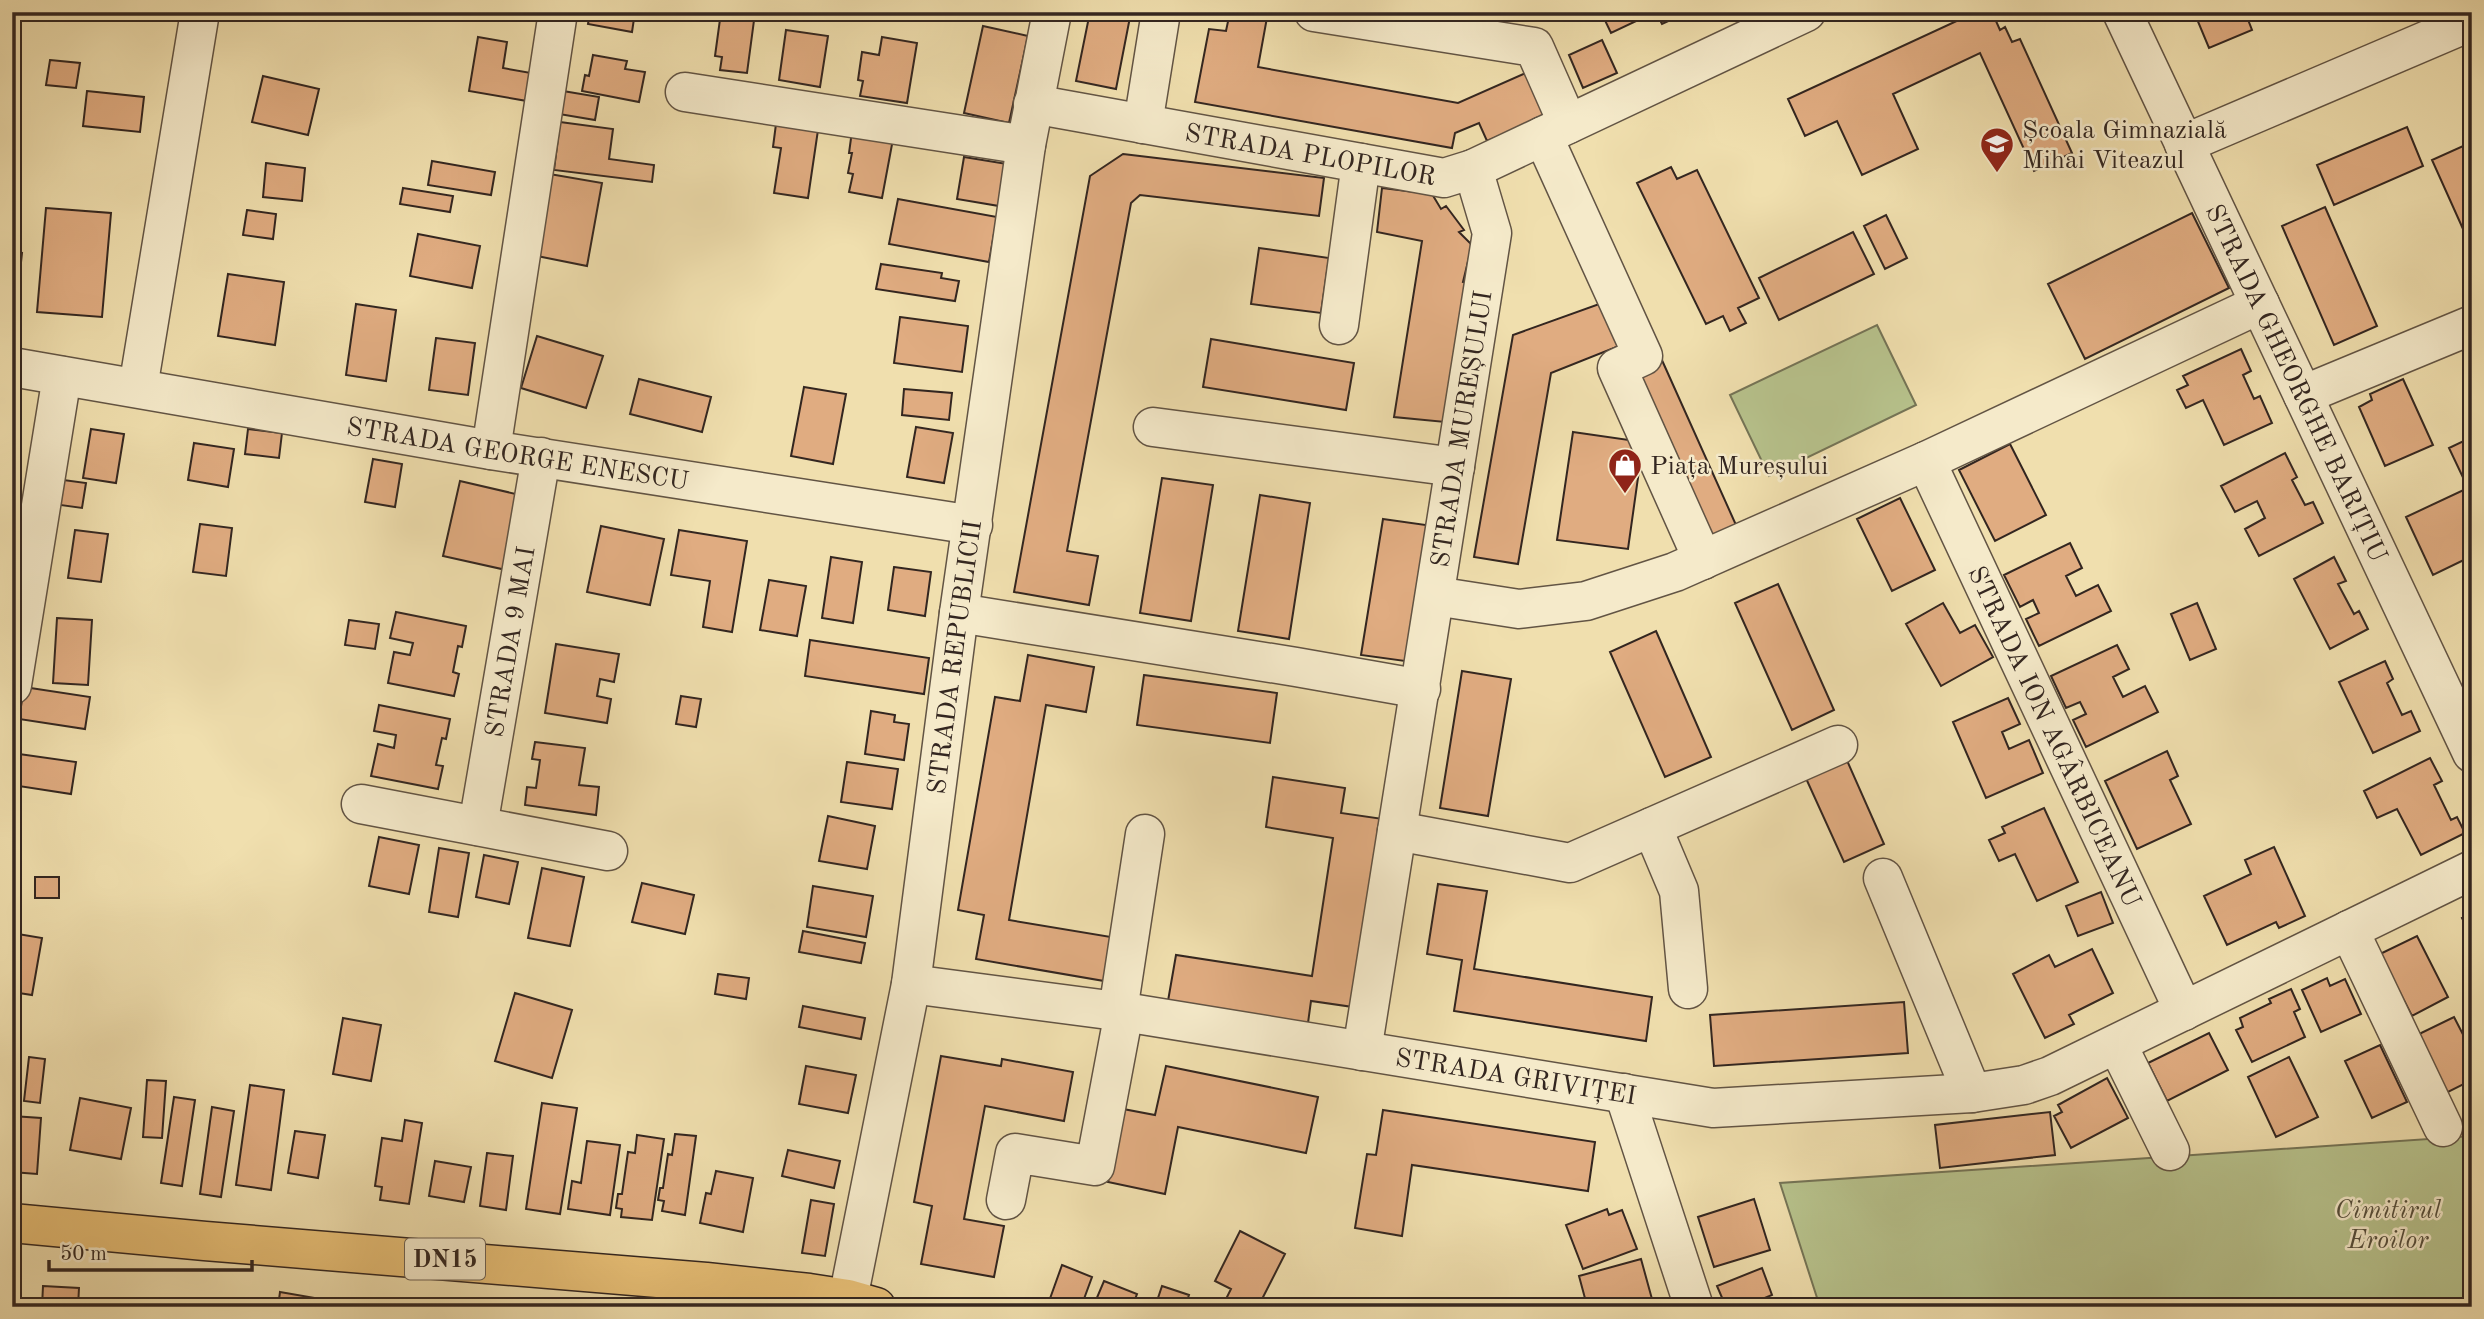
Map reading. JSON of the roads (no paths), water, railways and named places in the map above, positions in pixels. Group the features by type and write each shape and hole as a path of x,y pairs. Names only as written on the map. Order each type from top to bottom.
{"main road":[{"name":"DN15","path":"12,1223 553,1268 807,1300 862,1303"}],"street":[{"path":"138,388 201,12"},
{"path":"491,450 558,12"},
{"name":"STRADA REPUBLICII","path":"862,1303 911,984 959,613 1026,145 1052,12"},
{"path":"1143,124 1161,12"},
{"path":"1314,12 1453,23 1534,47 1556,130 1643,356 1617,368 1703,560"},
{"name":"STRADA PLOPILOR","path":"1033,104 1444,177 1474,169 1806,12"},
{"name":"STRADA GHEORGHE BARIȚIU","path":"2122,12 2472,753"},
{"path":"2184,144 2472,21"},
{"path":"685,92 1026,145"},
{"path":"1339,325 1361,163"},
{"name":"STRADA MUREȘULUI","path":"1362,1051 1492,233 1474,169"},
{"path":"1435,596 1519,609 1586,601 1675,572 1926,461 2260,304"},
{"path":"2303,395 2472,325"},
{"name":"STRADA GEORGE ENESCU","path":"12,367 491,450 973,525"},
{"path":"12,685 62,376"},
{"path":"1153,427 1455,467"},
{"name":"STRADA 9 MAI","path":"478,826 541,457"},
{"name":"STRADA ION AGÂRBICEANU","path":"1926,461 2184,1011"},
{"path":"959,613 1296,667 1421,690"},
{"path":"1397,831 1570,863 1838,745"},
{"path":"361,804 608,850"},
{"path":"1652,827 1679,891 1688,989"},
{"path":"1006,1200 1015,1153 1096,1166 1121,1012 1145,834"},
{"name":"STRADA GRIVIȚEI","path":"911,984 1121,1012 1713,1108 1972,1093 2024,1085 2050,1076 2472,870"},
{"path":"1883,878 1972,1093"},
{"path":"2349,930 2444,1127"},
{"path":"2117,1044 2169,1151"},
{"path":"1624,1093 1694,1307"}],"place":[{"name":"Școala Gimnazială Mihai Viteazul","path":"1997,174"},
{"name":"Piața Mureșului","path":"1625,495"}],"park label":[{"name":"Cimitirul Eroilor","path":"2388,1224"}]}
